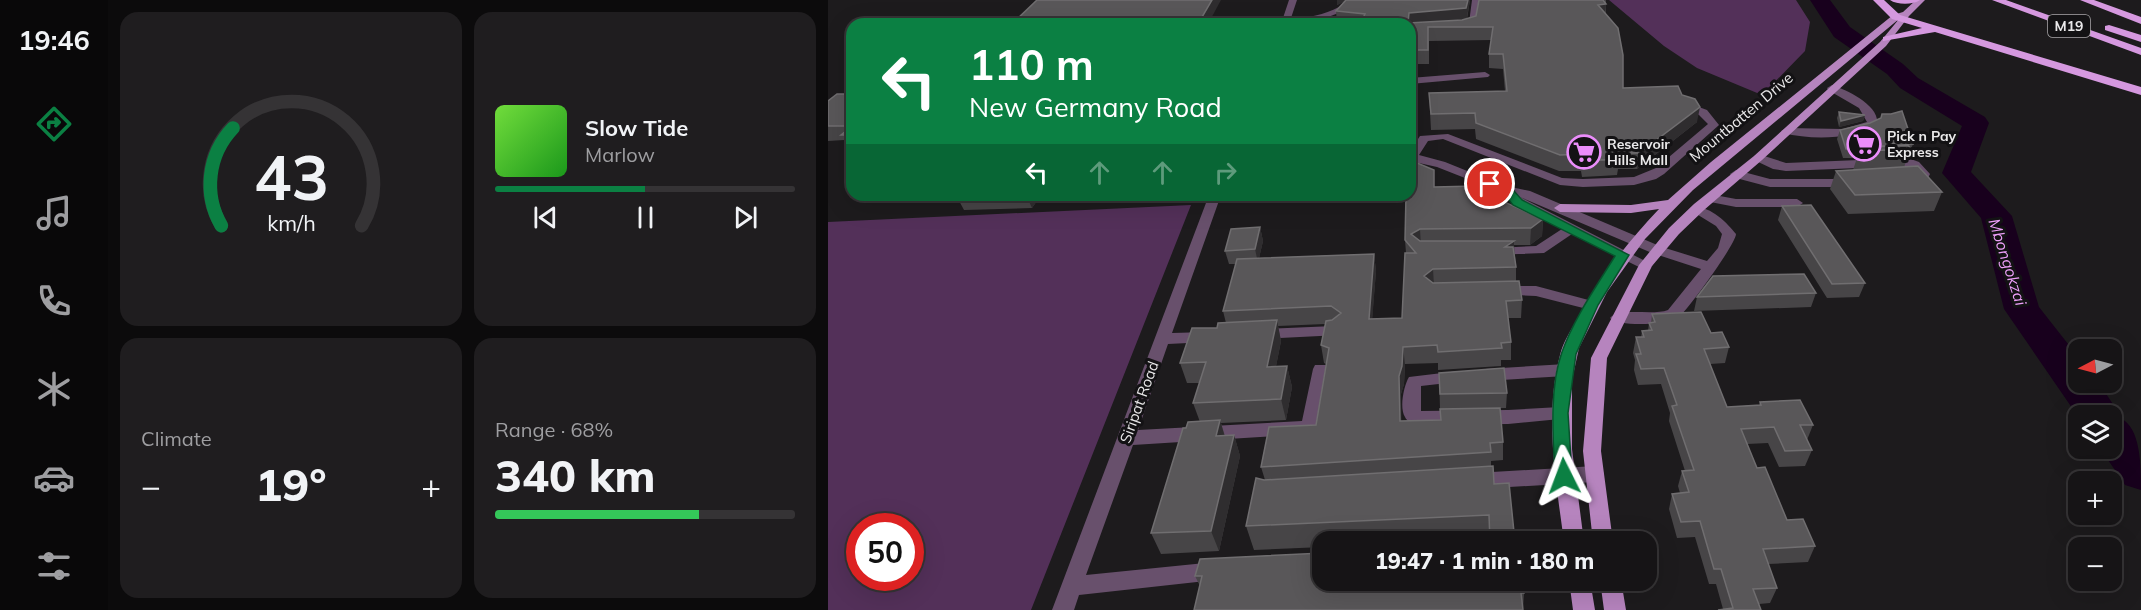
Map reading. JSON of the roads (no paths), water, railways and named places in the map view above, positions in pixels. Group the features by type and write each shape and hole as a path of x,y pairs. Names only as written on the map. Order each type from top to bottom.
{"highway":[{"path":"1878,0 1902,17 1944,32 2141,91"},
{"path":"1895,0 1915,0"},
{"name":"M19","path":"1997,0 2141,52"},
{"name":"M19","path":"2030,0 2053,8"},
{"path":"2085,0 2141,21"},
{"name":"M19","path":"2097,23 2141,39"},
{"path":"1884,38 1913,32 1944,32"}],"main road":[{"name":"Mountbatten Drive","path":"1602,531 1592,451 1599,358 1646,265 1657,250 1708,198 1758,158 1864,61 1902,17 1922,0"},
{"name":"Mountbatten Drive","path":"1572,531 1564,476 1560,413 1566,370 1569,354 1591,305 1622,255 1672,203 1720,160 1860,46 1884,38"},
{"path":"1560,208 1631,209 1672,203"},
{"path":"1581,591 1584,610"},
{"path":"1612,591 1615,610"}],"street":[{"path":"1286,18 1293,0"},
{"path":"1323,18 1353,0"},
{"path":"1452,30 1472,26 1476,0"},
{"path":"1416,81 1485,75"},
{"path":"1787,131 1852,131 1865,129 1873,123 1873,117 1866,109 1832,88"},
{"path":"1416,136 1449,137 1560,181 1634,182 1660,171 1714,125 1710,117 1688,106"},
{"path":"1416,150 1424,138"},
{"path":"1416,158 1452,167 1509,193 1518,202 1646,265"},
{"path":"1758,158 1780,167 1908,162 1924,174 1923,177 1908,180"},
{"path":"1736,174 1770,183 1869,182"},
{"path":"1509,193 1526,194 1634,242 1710,267"},
{"path":"1708,198 1760,204 1797,203"},
{"name":"Siripat Road","path":"1063,610 1215,201"},
{"path":"1618,318 1669,316 1724,249 1729,234 1721,223 1696,210"},
{"path":"1485,252 1539,250 1570,229"},
{"path":"1489,291 1536,291 1591,305"},
{"path":"1251,335 1334,331"},
{"path":"1163,339 1227,336"},
{"path":"1126,438 1307,427 1312,421 1321,369"},
{"path":"1560,413 1508,417 1418,418 1414,417 1411,412 1413,384 1420,379 1566,370"},
{"path":"1461,482 1595,474"},
{"path":"1072,586 1168,574 1240,570"}],"waterway":[{"name":"Mbongokzai","path":"1820,0 1842,32 1895,69 1909,83 1976,123 1956,173 1996,216 2022,309 2092,405"},
{"name":"Mbongokzai","path":"2122,446 2141,472"}],"place":[{"name":"Pick n Pay Express","path":"1864,144"},
{"name":"Reservoir Hills Mall","path":"1584,152"}]}
